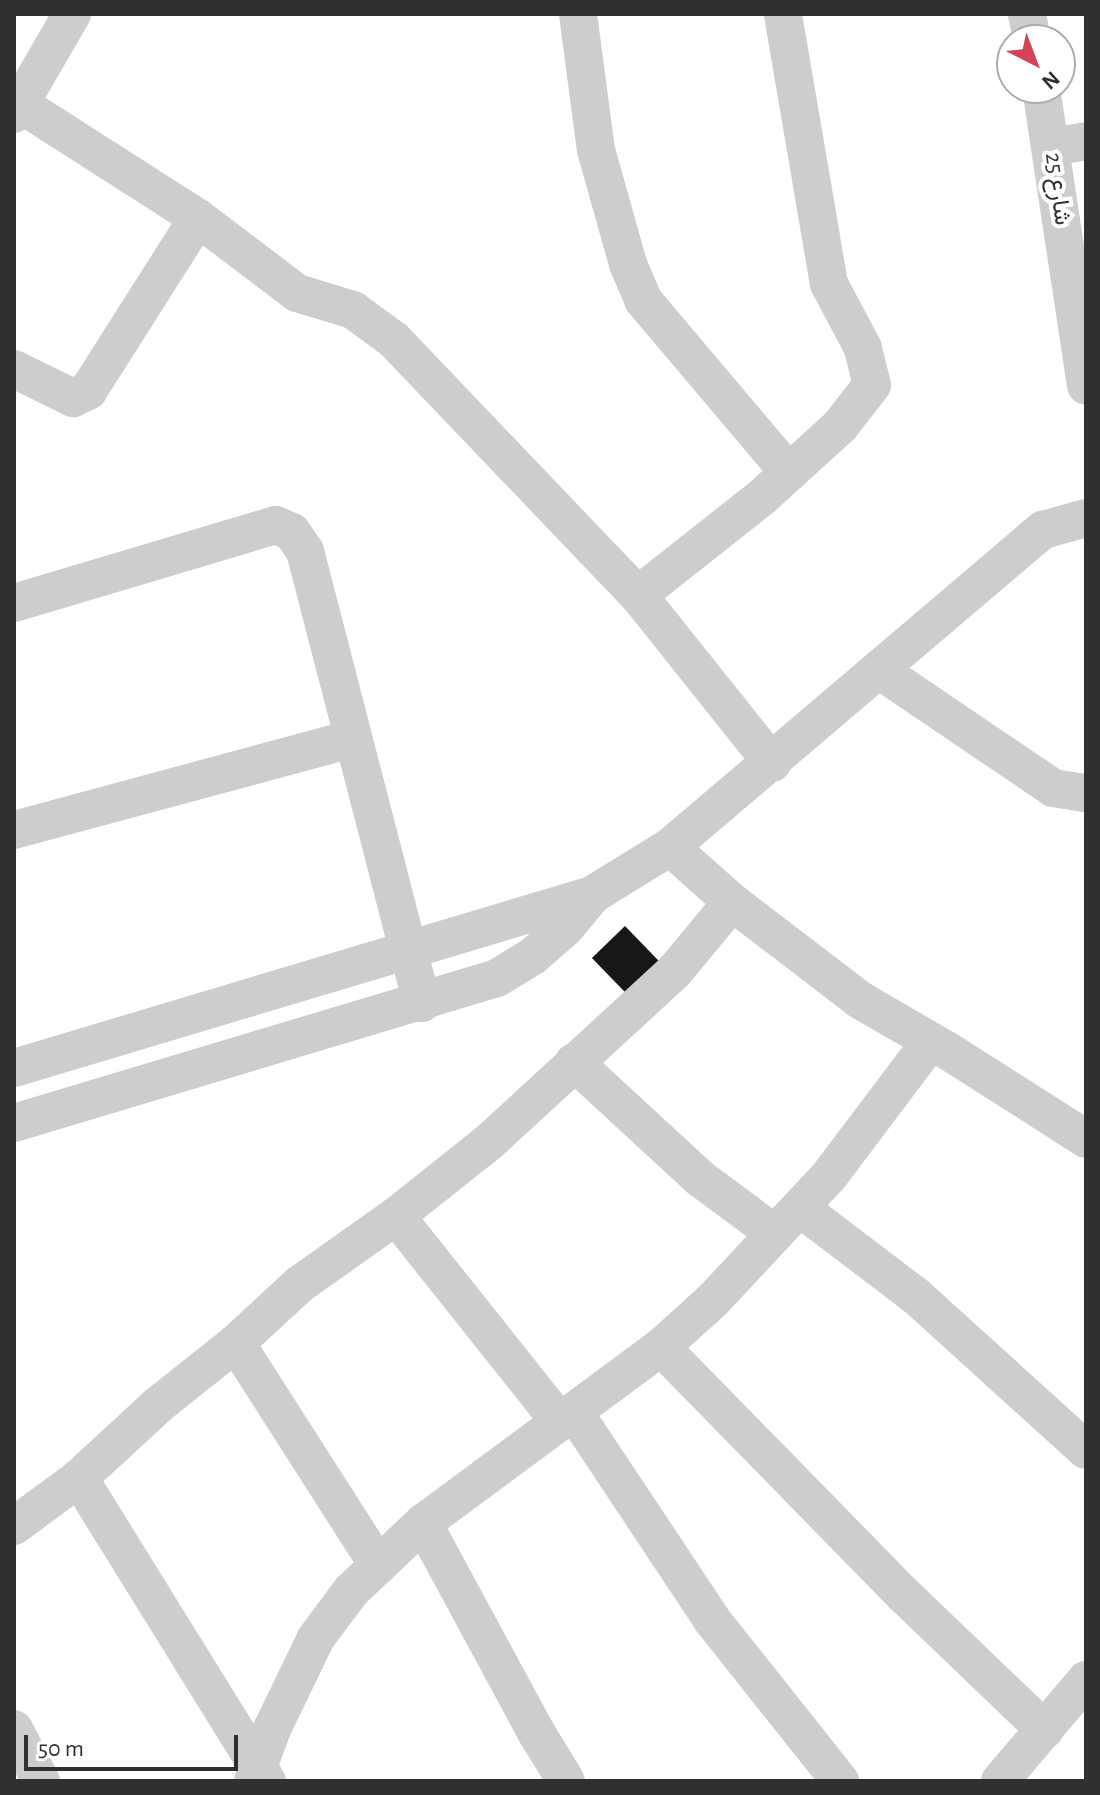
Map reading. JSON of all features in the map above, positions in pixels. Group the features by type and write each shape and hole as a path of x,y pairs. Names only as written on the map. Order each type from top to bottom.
{"street":[{"path":"72,14 17,109 198,218 297,293 353,310 394,340 638,595 772,763"},
{"path":"578,14 596,150 628,264 643,300 789,473"},
{"path":"638,595 789,473 840,426 872,385 863,348 829,284 783,14"},
{"name":"شارع 25","path":"1049,104 1069,144 1086,386"},
{"path":"14,369 73,398 88,391 198,218"},
{"path":"14,1068 592,895 670,847 1043,530 1086,518"},
{"path":"14,603 276,525 292,532 305,551 422,1003"},
{"path":"879,670 1053,788 1086,793"},
{"path":"14,830 352,739"},
{"path":"670,847 732,902 860,1000 1086,1139"},
{"path":"14,1123 497,978 533,956 565,928 592,895"},
{"path":"14,1526 79,1478 158,1405 236,1343 300,1284 396,1216 489,1142 674,972 732,902"},
{"path":"260,1777 272,1729 316,1638 351,1591 423,1523 661,1347 829,1176 930,1042"},
{"path":"574,1062 701,1179 788,1221 916,1296 1086,1450"},
{"path":"396,1216 567,1417 712,1620 840,1781"},
{"path":"236,1343 378,1565"},
{"path":"661,1347 904,1595 1045,1730"},
{"path":"79,1478 260,1777"},
{"path":"423,1523 536,1732 566,1781"},
{"path":"1000,1781 1082,1691"},
{"path":"14,1729 41,1781"}],"building":[{"path":"625,926 663,965 629,997 592,958"}]}
